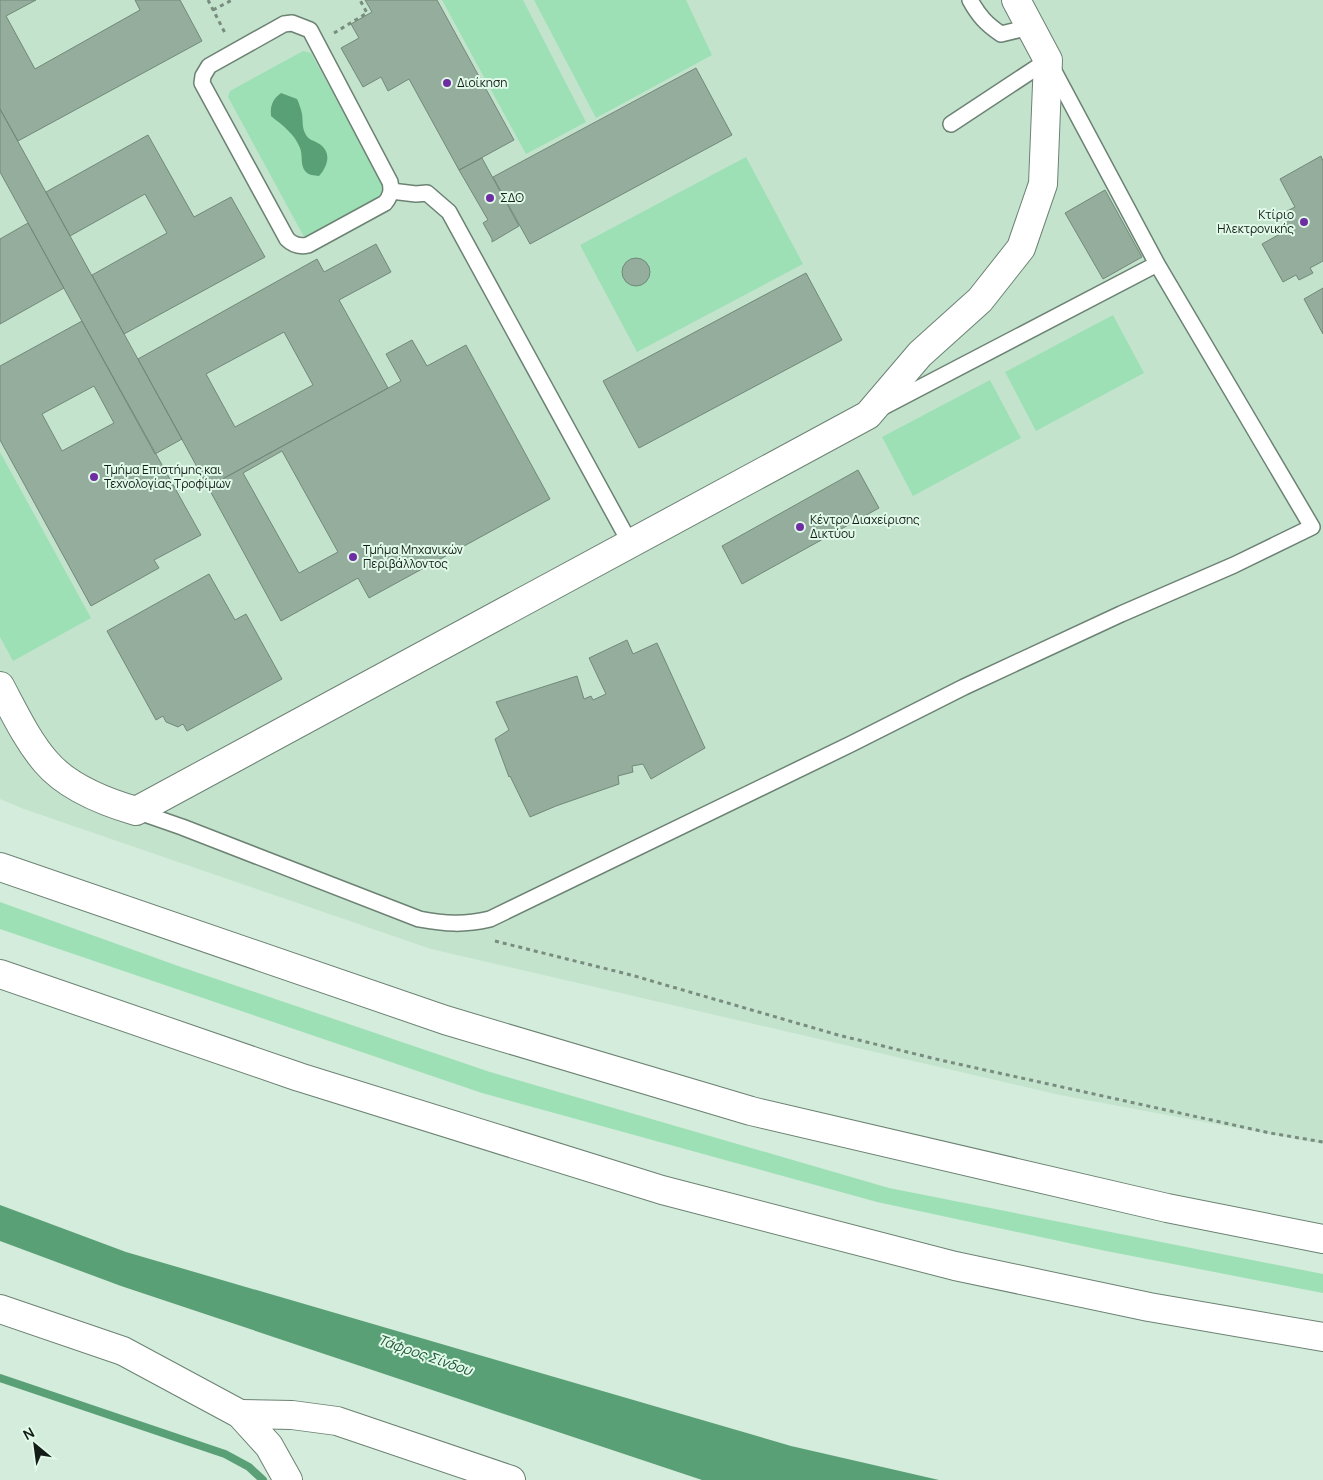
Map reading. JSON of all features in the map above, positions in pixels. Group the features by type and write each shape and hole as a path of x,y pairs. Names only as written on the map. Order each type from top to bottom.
{"main road":[{"path":"0,686 28,737 46,763 64,779 83,790 112,804 136,811 868,415 920,354 980,300 1021,248 1043,184 1048,60 1016,0"},
{"path":"0,868 445,1020 751,1111 1167,1208 1323,1240"},
{"path":"0,974 298,1077 662,1190 956,1266 1150,1307 1323,1337"},
{"path":"0,1309 123,1350 240,1414 269,1446 288,1480"},
{"path":"240,1414 292,1415 337,1421 511,1480"}],"lane":[{"path":"970,0 978,15 1002,34 1030,27"},
{"path":"284,24 296,24 310,30 390,182 391,191 385,202 308,245 300,246 287,239 203,87 203,76 206,69 235,52 284,24"},
{"path":"136,811 419,919 448,924 462,924 490,919 851,744 964,687 1121,614 1234,565 1312,526 1157,264 1048,60 951,124"},
{"path":"391,191 427,193 448,212 630,543"},
{"path":"868,415 1157,264"}],"path":[{"path":"208,0 235,52"},
{"path":"213,10 232,0"},
{"path":"488,939 632,975 838,1035 940,1060 1241,1127 1323,1142"}],"shaded area":[{"path":"0,0 1323,0 1323,1144 1060,1095 431,949 24,809 0,799"},
{"path":"442,0 523,0 586,122 526,154"},
{"path":"534,0 686,0 712,55 596,118"},
{"path":"303,51 311,53 393,202 391,209 316,250 310,248 228,97 230,91"},
{"path":"746,157 803,264 637,352 580,245"},
{"path":"1113,315 1144,373 1036,431 1005,372"},
{"path":"990,380 1021,438 913,496 882,437"},
{"path":"0,452 91,618 13,661 0,637"},
{"path":"0,902 181,967 490,1072 889,1188 1323,1274 1323,1293 1106,1251 877,1202 482,1093 0,929"}],"water":[{"path":"281,93 297,99 302,112 303,128 306,136 321,145 326,152 326,165 319,176 310,175 305,171 301,151 295,138 271,116 273,103"},
{"name":"Τάφρος Σίνδου","path":"0,1205 126,1252 791,1446 939,1480 702,1480 121,1286 0,1241"}],"building":[{"path":"0,0 36,0 6,16 35,69 140,10 135,0 180,0 202,41 18,141 0,109"},
{"name":"Διοίκηση","path":"365,0 437,0 514,140 459,170 409,79 388,91 381,77 363,87 341,48 359,38 351,24 372,12"},
{"path":"696,68 732,135 530,244 493,177"},
{"path":"0,109 182,439 155,454 0,172"},
{"path":"148,135 194,217 231,197 265,257 124,334 92,275 167,233 145,194 70,236 46,192"},
{"name":"Κτίριο Ηλεκτρονικής","path":"1321,156 1323,161 1323,261 1310,268 1313,273 1299,280 1296,275 1283,282 1262,244 1289,229 1281,214 1295,207 1280,179"},
{"name":"ΣΔΟ","path":"482,158 519,226 492,242 483,223 488,220 459,170"},
{"path":"1105,190 1142,257 1103,279 1065,213"},
{"path":"28,223 64,288 0,324 0,239"},
{"path":"376,244 391,272 339,300 388,388 208,487 138,359 317,259 324,272","holes":["284,332 313,385 235,427 206,374"]},
{"path":"636,258 646,262 650,272 646,282 636,286 626,282 622,272 626,262"},
{"path":"806,273 842,340 639,448 603,381"},
{"path":"1323,288 1323,334 1304,299"},
{"name":"Τμήμα Επιστήμης και Τεχνολογίας Τροφίμων","path":"82,321 201,535 154,560 159,568 91,606 0,440 0,366","holes":["94,386 114,423 62,451 42,414"]},
{"path":"412,340 427,366 466,345 550,499 369,598 358,578 281,621 208,487 401,381 386,354","holes":["282,451 338,552 299,573 243,473"]},
{"name":"Κέντρο Διαχείρισης Δικτύου","path":"858,470 879,508 742,584 722,546"},
{"path":"209,574 235,620 246,614 282,679 187,731 183,724 178,727 166,722 163,716 156,720 107,631"},
{"path":"627,640 633,654 657,643 705,748 651,779 643,764 632,766 633,772 618,776 619,784 530,817 509,777 495,739 509,730 496,702 577,676 584,699 591,696 593,700 606,694 589,658"}],"waterway":[{"path":"0,1378 225,1454 249,1467 263,1480"}],"place":[{"name":"Διοίκηση","path":"447,83"},
{"name":"ΣΔΟ","path":"490,198"},
{"name":"Κτίριο Ηλεκτρονικής","path":"1304,222"},
{"name":"Τμήμα Επιστήμης και Τεχνολογίας Τροφίμων","path":"94,477"},
{"name":"Κέντρο Διαχείρισης Δικτύου","path":"800,527"},
{"name":"Τμήμα Μηχανικών Περιβάλλοντος","path":"353,557"}]}
